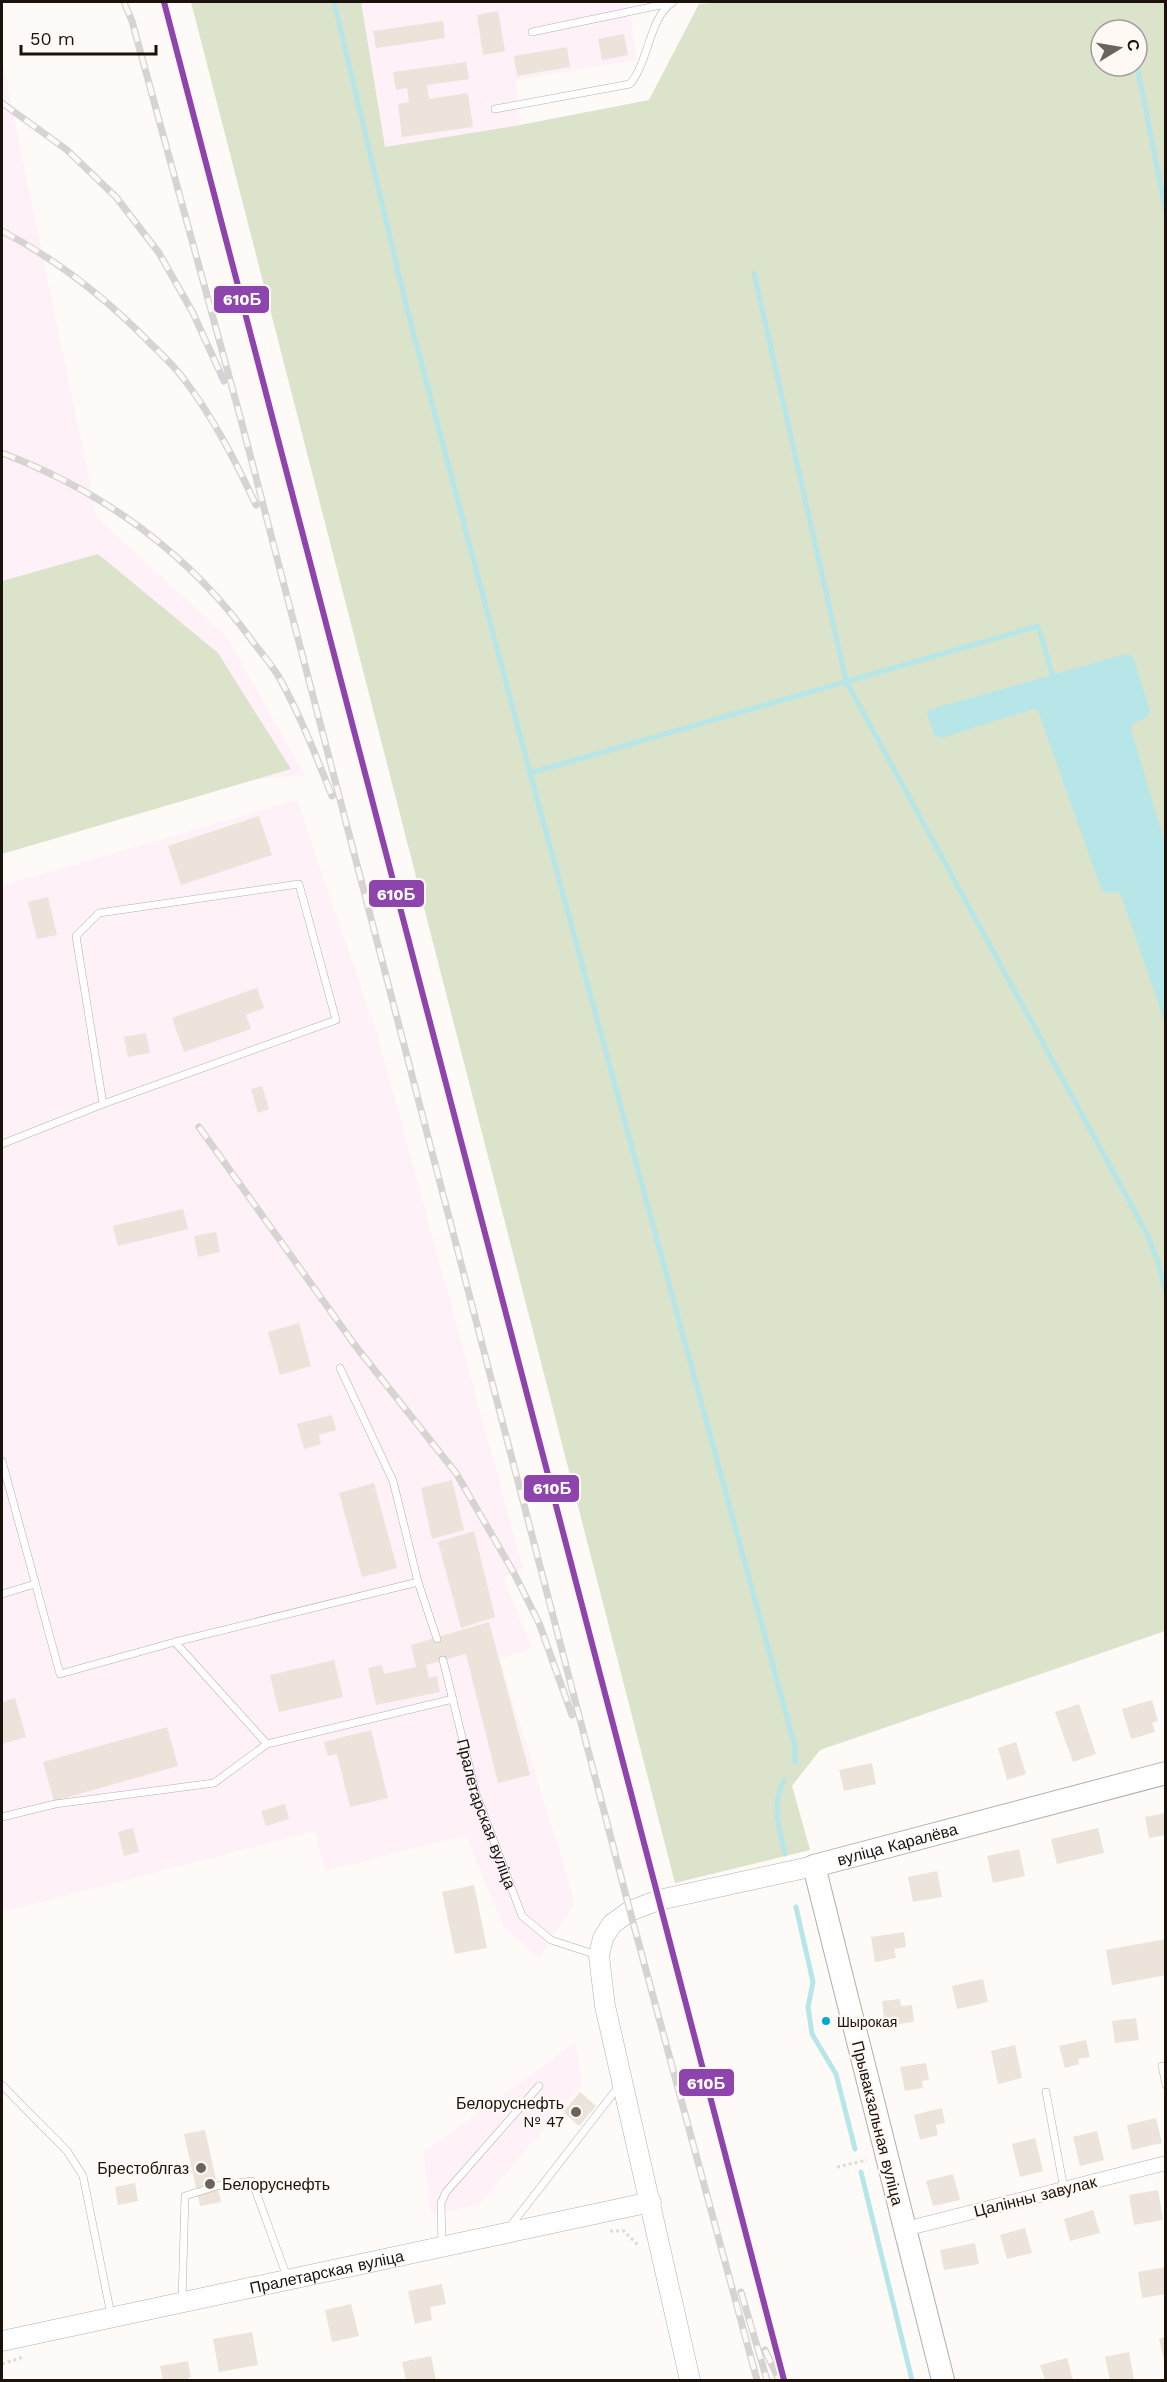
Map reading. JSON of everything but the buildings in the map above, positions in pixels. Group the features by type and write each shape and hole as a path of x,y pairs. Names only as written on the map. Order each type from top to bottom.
{"main road":[{"name":"вуліца Каралёва","path":"599,1956 603,1938 612,1924 630,1911 659,1900 814,1866 1166,1773"},
{"name":"Прывакзальная вуліца","path":"814,1866 943,2380"},
{"path":"599,1956 605,2006 690,2380"},
{"name":"Пралетарская вуліца","path":"2,2341 651,2202"}],"street":[{"name":"Цалінны завулак","path":"905,2229 1166,2163"}],"lane":[{"path":"532,32 672,2"},
{"path":"495,109 630,84 638,75 660,15 672,2"},
{"path":"2,1144 103,1104 336,1020 299,884 99,913 75,936 103,1104"},
{"path":"340,1368 393,1481 418,1582 437,1639"},
{"path":"2,1461 60,1674 175,1642 418,1582"},
{"path":"2,1594 35,1584"},
{"path":"175,1642 267,1744"},
{"name":"Пралетарская вуліца","path":"443,1660 476,1794 522,1916 551,1940 599,1956"},
{"path":"2,1817 56,1804 213,1783 267,1744 453,1699"},
{"path":"1162,2066 1166,2085"},
{"path":"505,2233 623,2082"},
{"path":"2,2085 67,2151 83,2176 112,2317"},
{"path":"442,2246 441,2203 446,2192 539,2086"},
{"path":"1046,2092 1064,2189"},
{"path":"182,2301 185,2196 217,2186 252,2181 288,2278"}],"path":[{"path":"837,2167 886,2155"},
{"path":"608,2231 624,2231 637,2242 642,2250"},
{"path":"2,2364 33,2355"}],"shaded area":[{"path":"361,2 629,2 636,60 516,80 520,125 385,147"},
{"path":"2,60 97,518 226,636 305,775 207,783 2,842"},
{"path":"297,800 378,1037 523,1569 503,1578 532,1648 500,1659 575,1903 539,1958 504,1927 466,1835 325,1871 315,1831 2,1912 2,886"},
{"path":"575,2043 583,2084 479,2204 432,2215 423,2153"}],"green space":[{"path":"191,2 361,2 385,147 520,125 649,100 699,4 725,2 1165,2 1165,1631 820,1750 792,1786 810,1850 675,1883"},
{"path":"98,554 218,653 291,769 2,854 2,581"}],"water":[{"path":"1126,654 1133,657 1150,710 1147,717 1134,723 1131,729 1165,844 1165,1023 1121,895 1117,892 1102,891 1038,711 1033,709 941,738 934,735 927,714 928,710"}],"waterway":[{"path":"334,2 407,309 530,773 795,1747 795,1763"},
{"path":"1139,78 1166,213"},
{"path":"754,273 846,681 1147,1234 1166,1292"},
{"path":"530,773 1038,626 1052,674"},
{"path":"784,1780 777,1808 785,1854"},
{"path":"796,1907 813,1982 808,2007 812,2034 836,2074 855,2149"},
{"path":"861,2172 912,2380"}],"railway":[{"path":"124,2 132,21 241,420 630,1911 757,2380"},
{"path":"2,103 67,150 116,197 159,253 193,313 224,381"},
{"path":"2,231 43,255 81,282 117,311 172,365 214,423 256,505"},
{"path":"2,453 39,468 109,506 173,554 201,581 228,610 277,674 288,693 332,796"},
{"path":"199,1127 354,1344 456,1473 514,1573 539,1623 572,1715"},
{"path":"741,2292 767,2380"},
{"path":"765,2350 779,2380"}],"transit line":[{"name":"610Б","path":"164,2 784,2380"}],"place":[{"name":"Шырокая","path":"826,2021"},
{"name":"Белоруснефть № 47","path":"576,2112"},
{"name":"Брестоблгаз","path":"201,2168"},
{"name":"Белоруснефть","path":"210,2184"}]}
